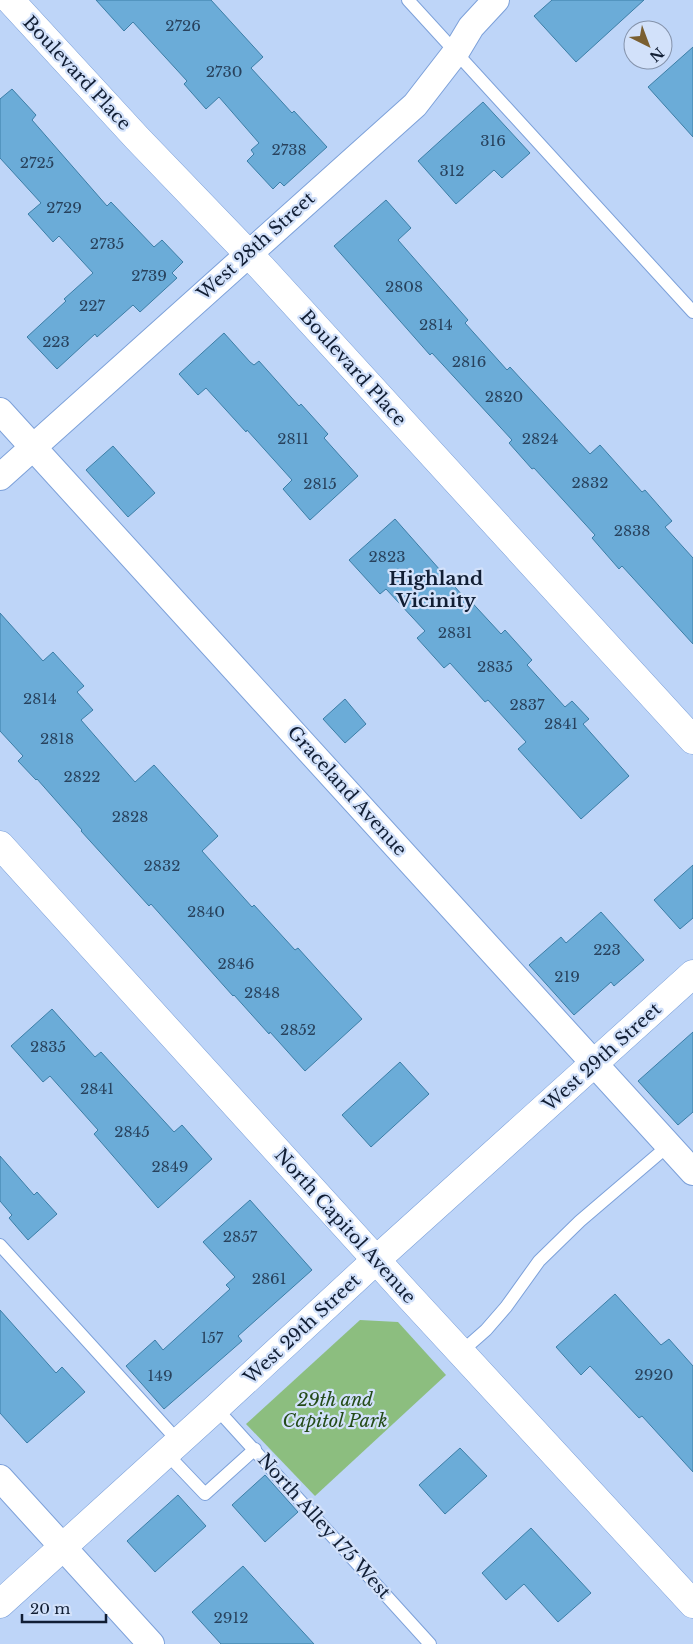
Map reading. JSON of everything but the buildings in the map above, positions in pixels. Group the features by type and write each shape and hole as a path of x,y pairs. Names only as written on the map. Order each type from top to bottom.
{"main road":[{"name":"Boulevard Place","path":"10,0 137,138 248,253 693,740"},
{"name":"North Capitol Avenue","path":"0,845 376,1260 693,1604"},
{"name":"West 29th Street","path":"0,1604 376,1260 693,974"}],"street":[{"name":"West 28th Street","path":"0,477 415,105 456,52 472,27 496,0"},
{"name":"Graceland Avenue","path":"0,411 693,1172"},
{"path":"0,1478 151,1644"}],"lane":[{"path":"408,0 693,312"},
{"path":"461,1352 486,1330 501,1313 539,1261 580,1221 669,1145"},
{"path":"0,1245 172,1447 205,1494 255,1450"},
{"name":"North Alley 175 West","path":"216,1408 430,1644"}],"green space":[{"name":"29th and Capitol Park","path":"360,1320 398,1322 446,1375 315,1496 246,1424"}],"district":[{"name":"Highland Vicinity","path":"436,589"}]}
